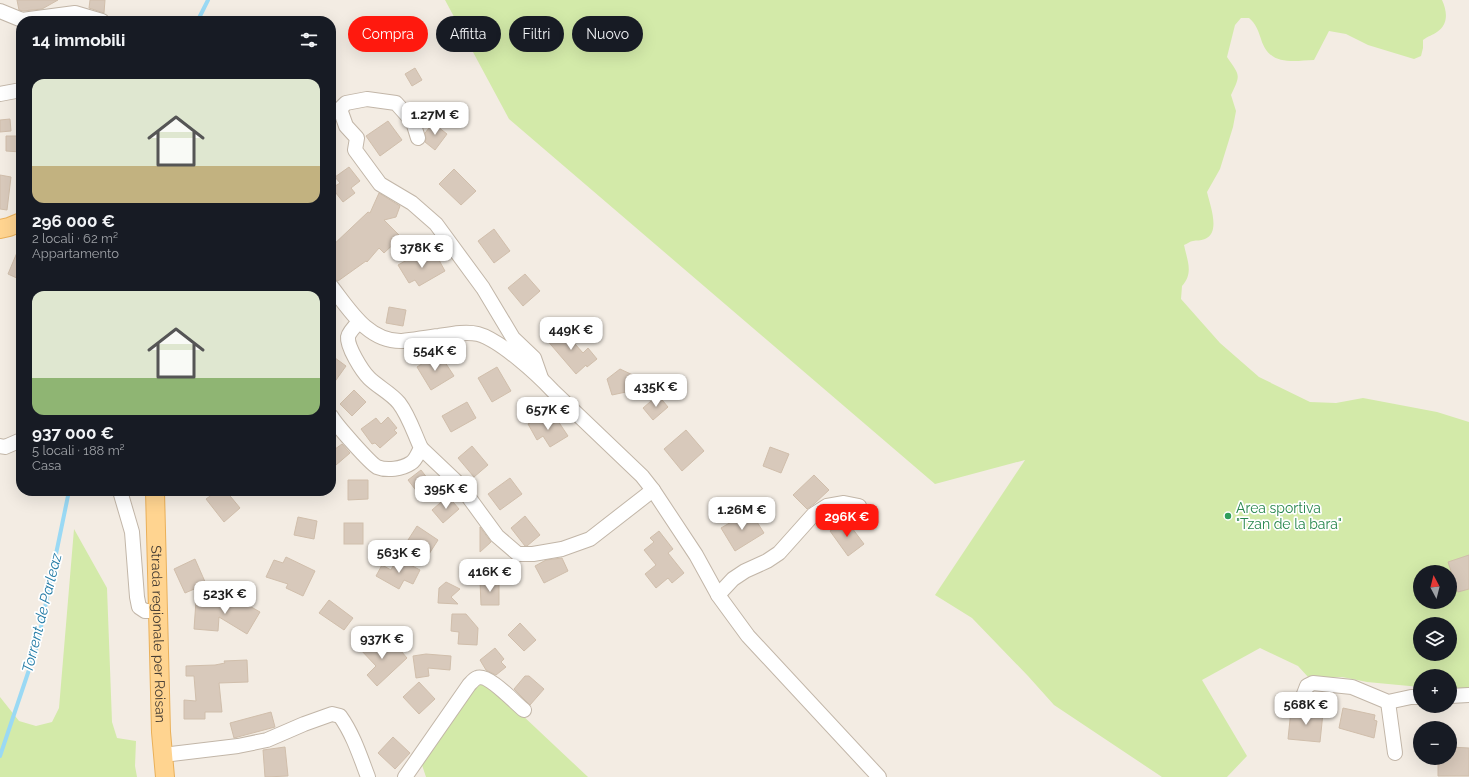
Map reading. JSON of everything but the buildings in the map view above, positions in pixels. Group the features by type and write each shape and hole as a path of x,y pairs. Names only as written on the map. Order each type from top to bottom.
{"main road":[{"path":"0,229 16,224"},
{"name":"Strada regionale per Roisan","path":"155,496 161,732 165,777"}],"street":[{"path":"0,11 16,18"},
{"path":"52,16 75,13 85,16"},
{"path":"0,94 16,91"},
{"path":"418,138 413,122 396,103 367,99 346,103 340,109 346,126 357,138 355,150 380,184 412,203 436,224 482,288 513,338 534,358 541,378"},
{"path":"336,292 359,322 376,335 390,340 402,341 465,333 478,334 493,341 541,378 552,391 642,476 696,555 718,595 748,636 879,777"},
{"path":"359,322 348,336 349,343 354,355 368,377 399,403 409,420 421,448 458,484 496,536 518,554 533,554 562,549 590,539 656,495"},
{"path":"336,426 377,467 393,470 411,463 421,448"},
{"path":"0,446 5,447 16,442"},
{"path":"121,496 132,532 139,607 145,611 157,611"},
{"path":"718,595 732,579 745,570 767,561 779,553 813,515 828,506 844,503 859,506"},
{"path":"405,777 469,685 477,678 490,680 524,710"},
{"path":"1302,699 1307,686 1312,682 1352,687 1388,702 1413,697"},
{"path":"1457,696 1469,695"},
{"path":"1388,702 1395,753"},
{"path":"163,754 238,746 267,740 332,714 340,716 346,724 368,777"}],"green space":[{"path":"445,0 1442,0 1446,13 1444,25 1437,32 1423,40 1421,56 1414,59 1368,45 1346,34 1329,31 1314,60 1282,60 1275,58 1265,48 1256,27 1251,20 1249,18 1241,18 1235,25 1227,57 1238,75 1238,79 1231,95 1236,111 1233,127 1220,169 1207,192 1213,218 1212,231 1210,236 1205,239 1192,241 1184,245 1189,271 1186,281 1182,286 1181,299 1220,343 1259,377 1310,402 1336,403 1363,398 1437,412 1469,422 1469,688 1457,688 1457,669 1413,669 1413,686 1367,682 1342,677 1309,678 1298,666 1260,648 1202,680 1247,756 1227,777 1162,777 1054,705 972,618 935,595 1025,460 935,484 509,119 473,52 501,52 501,16 454,16"},
{"path":"74,529 107,588 112,722 117,738 136,741 135,766 137,777 0,777 0,697 19,721 36,726 52,722 59,708"},
{"path":"488,683 588,777 426,777 421,762 474,687"}],"waterway":[{"name":"Torrent de Parleaz","path":"200,16 208,0"},
{"name":"Torrent de Parleaz","path":"0,756 37,646 68,496"}],"place":[{"name":"Area sportiva \"Tzan de la bara\"","path":"1228,516"}]}
